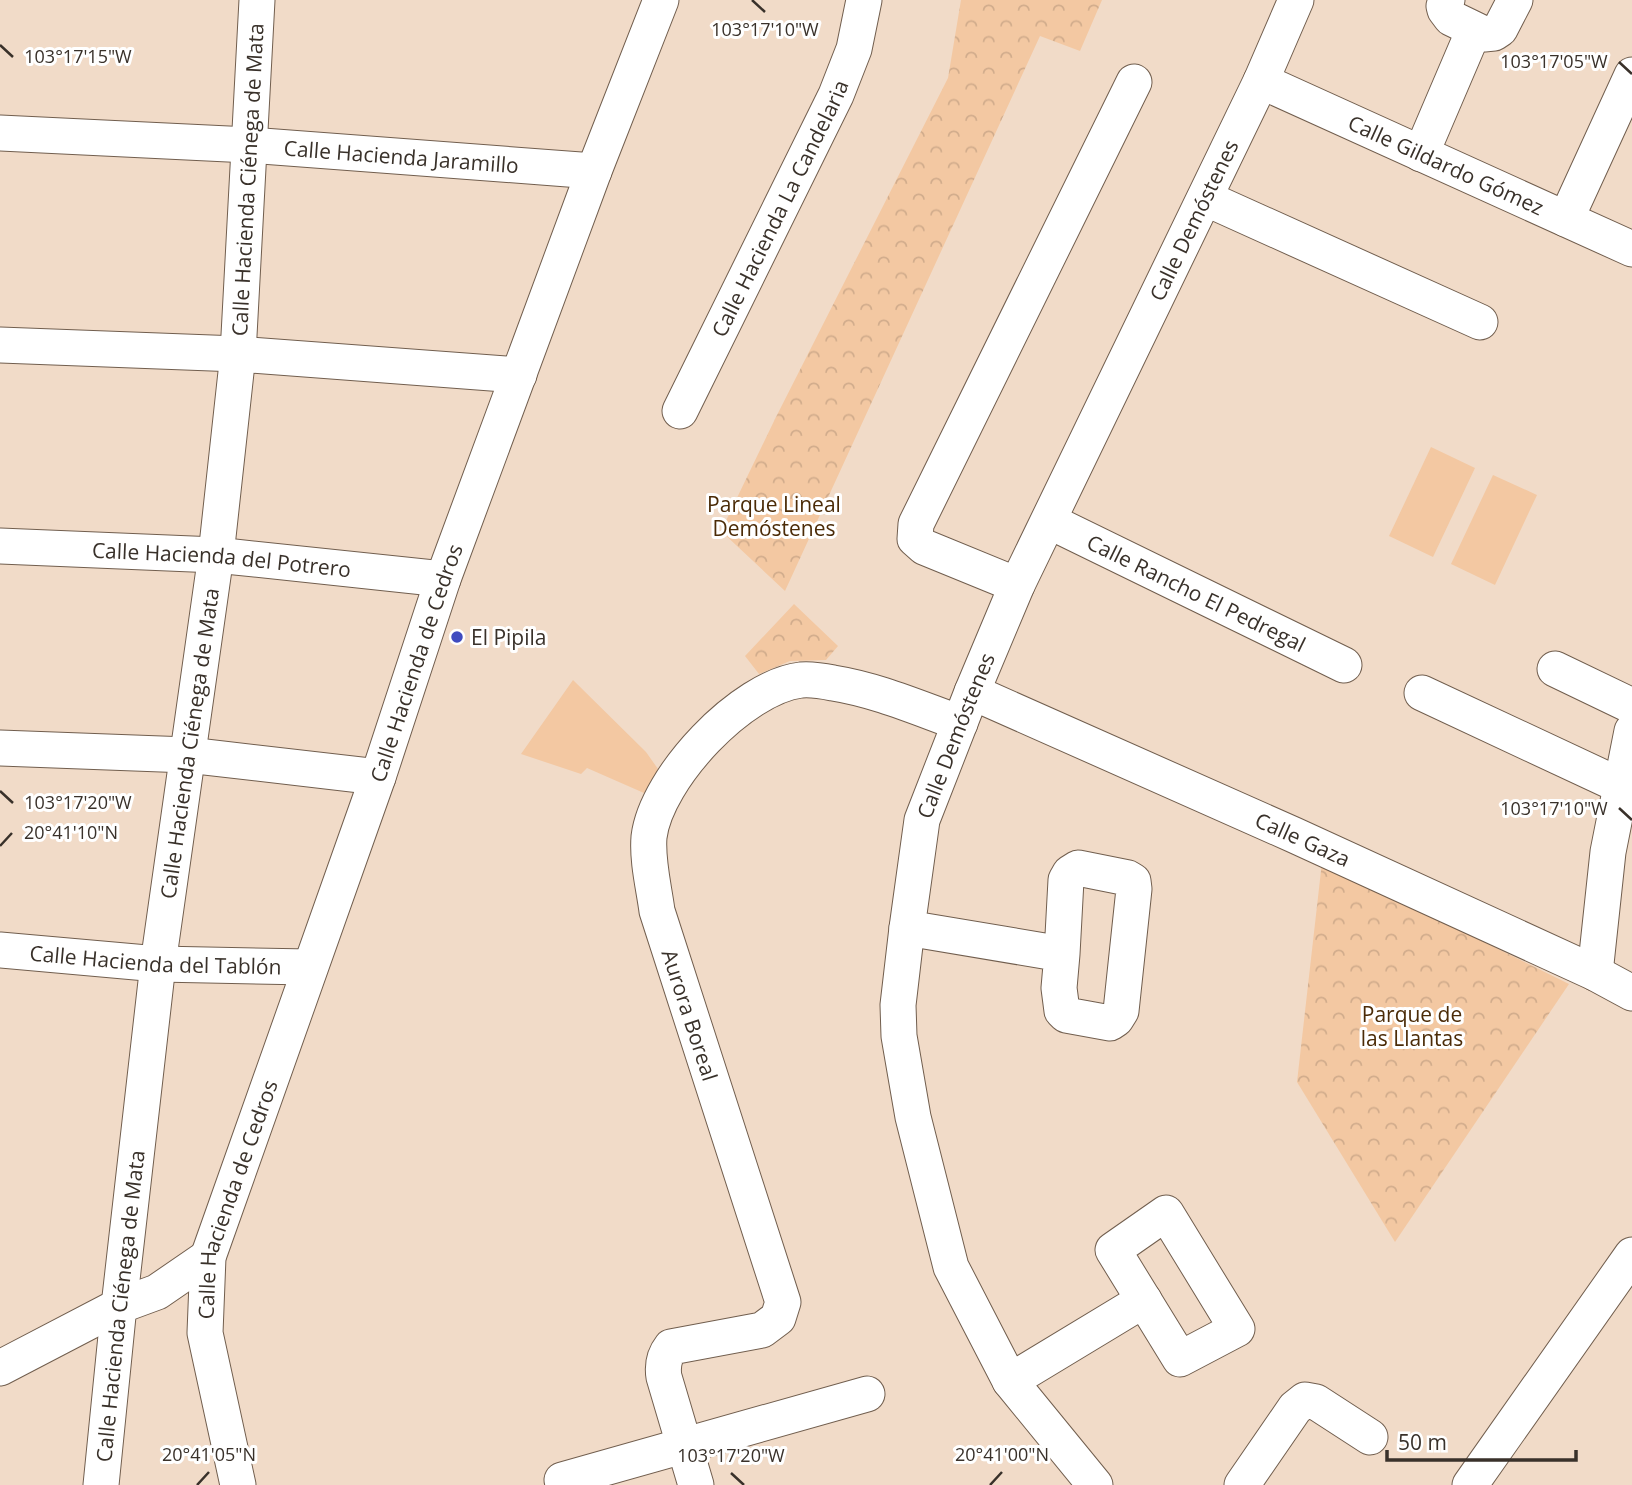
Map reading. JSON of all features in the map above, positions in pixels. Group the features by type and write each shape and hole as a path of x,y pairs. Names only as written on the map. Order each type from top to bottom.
{"street":[{"name":"Calle Hacienda Ciénega de Mata","path":"102,1485 119,1306 158,964 216,555 238,354 257,0"},
{"name":"Calle Hacienda de Cedros","path":"239,1485 205,1333 208,1257 378,777 443,579 594,171 661,0"},
{"name":"Calle Hacienda La Candelaria","path":"680,411 836,94 854,49 864,0"},
{"name":"Calle Demóstenes","path":"1095,1485 1010,1381 951,1267 913,1117 899,1036 898,1005 907,928 922,820 1017,585 1261,81 1296,0"},
{"path":"1447,0 1444,6 1451,19 1484,34 1500,29 1514,0"},
{"path":"1421,154 1474,30"},
{"path":"1566,219 1632,75"},
{"name":"Calle Gildardo Gómez","path":"1261,81 1632,249"},
{"path":"1017,585 924,547 915,539 916,524 1134,82"},
{"name":"Calle Hacienda Jaramillo","path":"0,133 249,145 594,171"},
{"path":"1205,198 1480,322"},
{"path":"0,345 238,354 519,375"},
{"name":"Calle Rancho El Pedregal","path":"1049,521 1344,665"},
{"name":"Calle Hacienda del Potrero","path":"0,546 216,555 443,579"},
{"path":"1555,669 1632,706"},
{"name":"Aurora Boreal","path":"695,1485 662,1369 667,1353 671,1347 762,1330 778,1318 783,1302 657,911 649,838 653,821 667,788 704,740 749,701 789,683 820,681 887,696 966,707"},
{"path":"1422,693 1621,786"},
{"name":"Calle Gaza","path":"966,707 1293,835 1595,973 1632,993"},
{"path":"1595,973 1608,852 1632,731"},
{"path":"0,748 188,755 378,777"},
{"path":"907,928 1062,954"},
{"name":"Calle Hacienda del Tablón","path":"0,950 158,964 310,967"},
{"path":"1166,1213 1237,1329 1180,1359 1144,1300 1113,1250 1166,1213"},
{"path":"1471,1485 1632,1255"},
{"path":"0,1368 119,1306 157,1292 208,1257"},
{"name":"Calle Hacienda de Cedros","path":"157,1292 205,1333"},
{"path":"1010,1381 1144,1300"},
{"path":"562,1480 867,1394"},
{"path":"1241,1485 1295,1408 1305,1400 1316,1402 1370,1437"}],"green space":[{"name":"Parque Lineal Demóstenes","path":"961,0 1102,0 1080,51 1040,36 785,591 721,531 948,78"},
{"path":"1431,447 1475,468 1433,557 1389,536"},
{"path":"1493,475 1537,495 1495,585 1451,564"},
{"path":"794,604 838,646 826,660 790,661 759,674 745,656"},
{"path":"573,680 646,752 658,769 644,793 587,768 581,774 521,754"},
{"name":"Parque de las Llantas","path":"1322,862 1569,984 1395,1242 1297,1082"}],"place":[{"name":"El Pipila","path":"457,637"}]}
